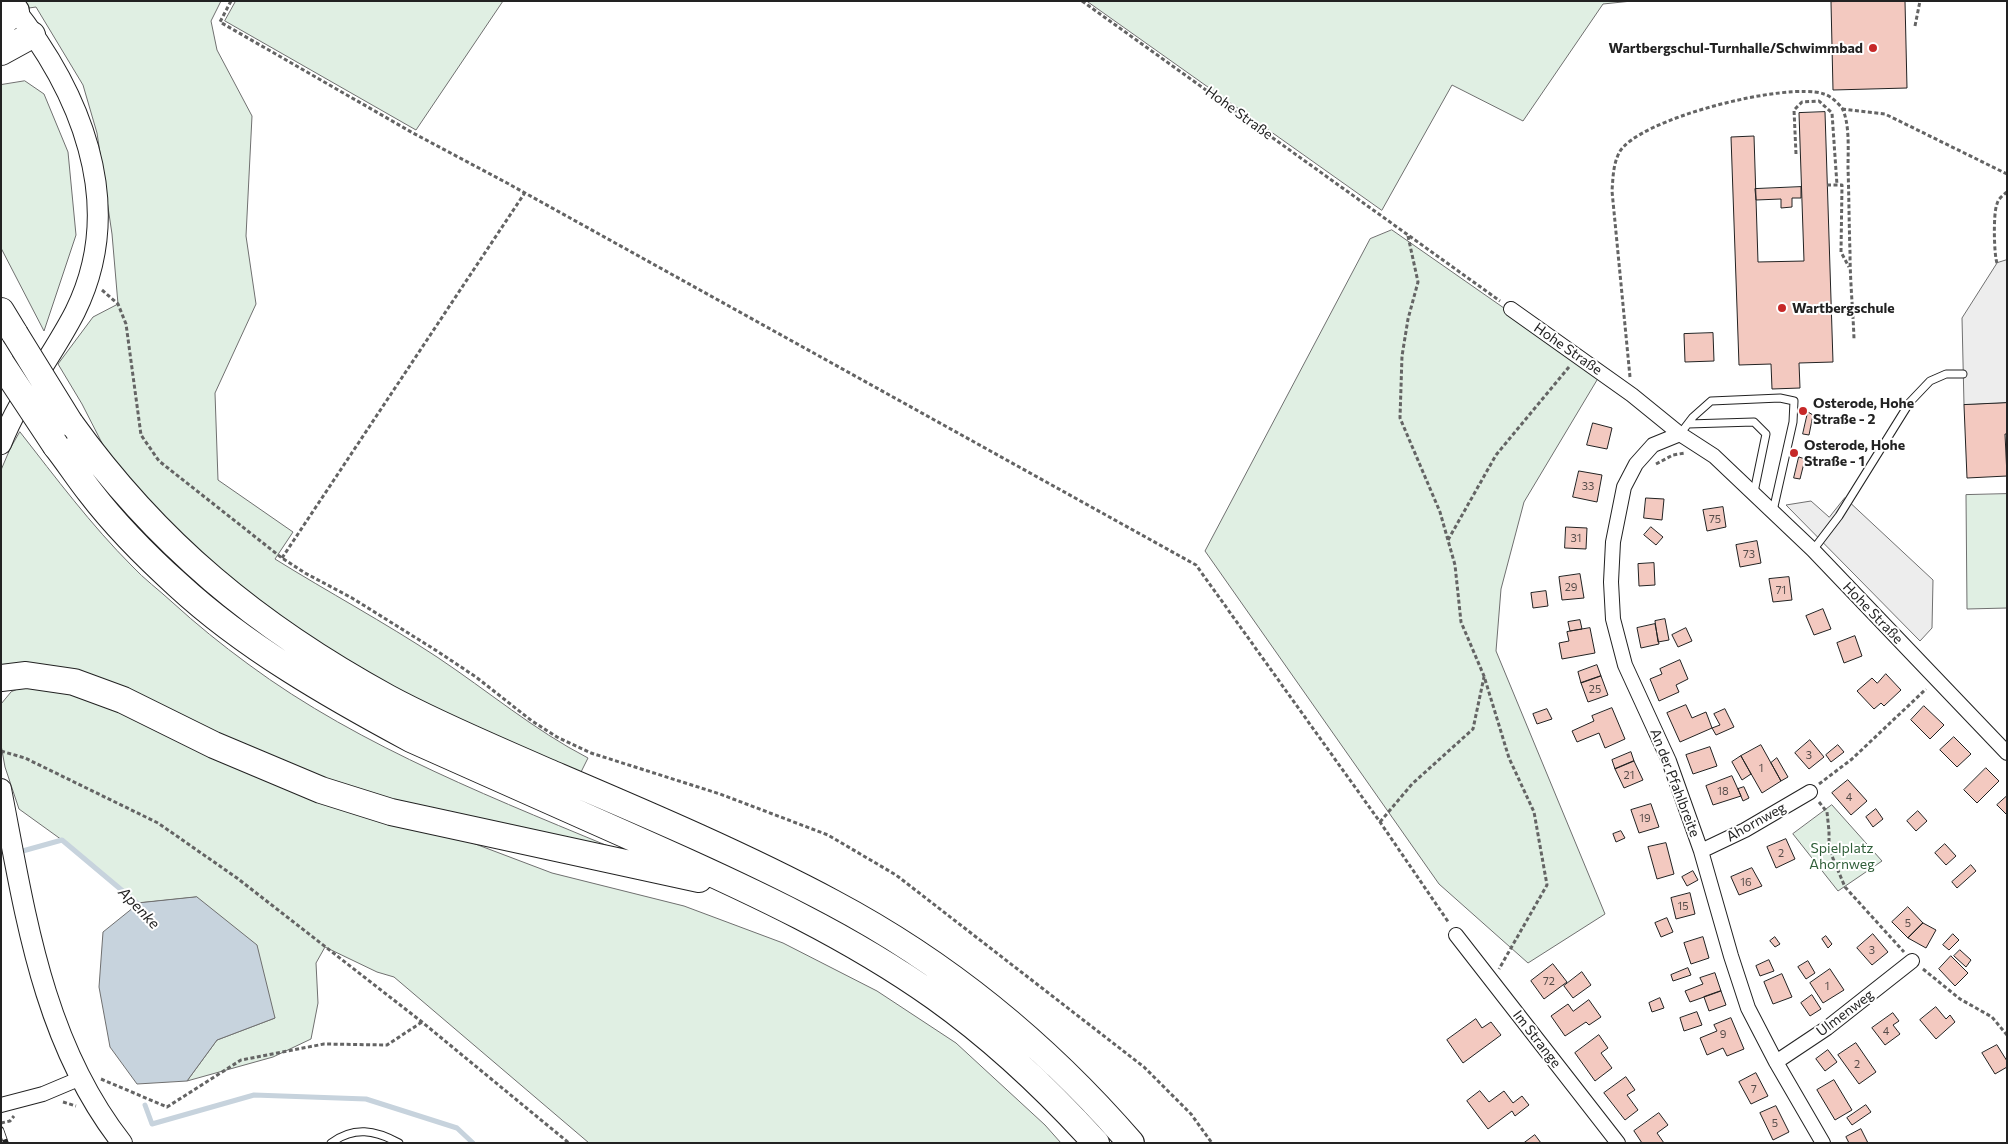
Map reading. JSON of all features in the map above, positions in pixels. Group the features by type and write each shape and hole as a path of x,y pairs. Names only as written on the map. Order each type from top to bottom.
{"highway":[{"path":"1,52 32,35"},
{"path":"1,311 29,360 70,423 115,483 164,536 208,576 252,612 301,646 389,698 453,730 681,830 834,903 868,923 944,971 1020,1031 1085,1092 1131,1143"},
{"path":"1,363 56,446 90,493 145,553 180,586 263,651 308,680 411,739 744,888 838,935 934,996 973,1026 1044,1088 1096,1143"},
{"path":"1,678 26,675 74,682 123,700 214,745 321,790 390,812 744,888"}],"street":[{"path":"1,444 9,424 58,344 76,310 88,278 97,244 98,227 96,184 74,104 32,35 8,12"},
{"name":"Hohe Straße","path":"1511,309 1632,395 1684,429 1754,492 1813,550 2007,753"},
{"name":"An der Pfahlbreite","path":"1684,429 1653,445 1636,464 1624,486 1613,542 1611,582 1613,619 1625,665 1669,761 1701,851 1730,956 1748,1008 1776,1062 1823,1143"},
{"path":"1,789 32,945 41,980 65,1046 98,1108 122,1143"},
{"name":"Ahornweg","path":"1701,851 1745,830 1810,792"},
{"name":"Im Strange","path":"1456,934 1618,1143"},
{"name":"Ulmenweg","path":"1776,1062 1827,1028 1912,961"},
{"path":"1,1105 43,1094 81,1078"}],"lane":[{"path":"1813,550 1839,516 1910,402 1930,381 1946,374 1963,374"},
{"path":"1684,429 1693,417 1711,401 1780,398 1794,401 1793,422 1773,511"},
{"path":"1684,429 1754,422 1766,434 1754,492"},
{"path":"331,1143 342,1135 358,1131 384,1135 399,1143"}],"path":[{"path":"232,1 220,22 413,133 1196,565 1380,822 1456,934"},
{"name":"Hohe Straße","path":"1082,1 1511,309"},
{"path":"1915,26 1920,1"},
{"path":"1632,395 1612,191 1613,172 1619,153 1633,138 1653,127 1684,115 1740,99 1804,91 1824,94 1835,101 1842,109 1848,132 1850,270 1854,339"},
{"path":"1796,154 1794,110 1802,102 1819,102 1832,113 1837,185"},
{"path":"1842,109 1885,114 2007,174"},
{"path":"1827,185 1842,185 1841,252 1850,270"},
{"path":"1997,263 1994,256 1994,213 1997,203 2007,192"},
{"path":"282,558 524,194"},
{"path":"1408,236 1418,282 1408,319 1402,356 1400,418 1440,512 1455,565 1461,622 1484,676 1510,758 1534,812 1547,885 1492,981"},
{"path":"88,278 118,304 126,324 142,435 159,461 282,558 305,573 352,598 437,651 476,677 532,721 557,737 591,753 720,794 828,835 896,875 1144,1067 1192,1114 1212,1143"},
{"path":"1448,540 1496,455 1578,356"},
{"path":"1652,466 1673,455 1686,453 1693,455"},
{"path":"1380,822 1412,784 1473,729 1484,676"},
{"path":"1936,680 1852,759 1810,792 1827,812 1830,831 1829,849 1845,887 1912,961 1960,998 1992,1017 2007,1034"},
{"path":"1,751 25,758 158,823 237,878 422,1022 569,1143"},
{"path":"81,1078 98,1077 167,1107 240,1060 324,1044 387,1045 422,1022"}],"green space":[{"path":"1,1 221,1 211,21 217,50 252,116 246,236 256,304 215,393 218,480 293,532 275,559 417,644 530,723 588,758 580,774 457,720 355,666 256,603 157,514 103,445 82,404 58,364 93,317 118,304 112,234 97,133 83,85 36,7 1,12"},
{"path":"236,1 503,1 416,130 225,21"},
{"path":"1087,1 1632,1 1603,4 1523,121 1452,85 1382,210"},
{"path":"25,81 44,94 68,152 76,235 44,331 1,248 1,85"},
{"path":"1392,230 1600,375 1524,502 1501,589 1496,651 1605,914 1528,963 1439,884 1205,551 1370,239"},
{"path":"20,432 88,518 137,571 219,642 248,664 338,722 385,747 484,794 632,856 391,805 1,665 1,470"},
{"path":"2007,494 2007,608 1967,609 1966,495"},
{"path":"23,687 71,691 552,873 684,906 783,943 877,991 956,1043 1045,1125 1061,1143 589,1143 394,977 377,972 325,947 316,963 318,1003 311,1039 273,1057 187,1081 217,1040 275,1018 197,897 139,903 62,840 19,809 5,767 1,745 1,704 11,692"},
{"name":"Spielplatz Ahornweg","path":"1832,805 1882,861 1838,891 1793,834"}],"shaded area":[{"path":"2007,260 2007,403 1964,405 1962,318 1997,263"},
{"path":"1845,498 1933,580 1932,628 1920,641 1786,505 1811,501 1829,517"}],"water":[{"path":"197,897 257,945 275,1018 217,1040 187,1081 137,1084 110,1047 99,987 103,932 139,903"}],"building":[{"path":"1905,1 1907,88 1833,90 1831,2"},
{"path":"1825,112 1833,362 1799,363 1800,388 1772,389 1771,364 1739,365 1731,137 1754,136 1758,262 1804,261 1799,113"},
{"path":"1801,187 1801,198 1792,198 1792,207 1781,208 1781,199 1756,200 1755,189"},
{"path":"1713,333 1714,361 1685,362 1684,334"},
{"path":"2007,403 2007,434 2005,434 2007,476 1967,478 1964,405"},
{"path":"1808,412 1813,415 1809,435 1803,434"},
{"path":"1593,423 1612,428 1607,449 1587,445"},
{"path":"1799,457 1805,459 1800,479 1794,478"},
{"path":"1579,471 1602,475 1597,502 1573,497"},
{"path":"1646,498 1664,499 1662,520 1644,518"},
{"path":"1723,507 1726,527 1707,531 1703,510"},
{"path":"1566,527 1587,528 1586,549 1565,548"},
{"path":"1651,527 1663,537 1656,545 1644,535"},
{"path":"1757,541 1761,563 1740,567 1736,545"},
{"path":"1654,563 1655,585 1639,586 1638,564"},
{"path":"1580,574 1584,598 1562,600 1559,577"},
{"path":"1789,577 1792,600 1773,602 1769,579"},
{"path":"1546,591 1548,606 1533,608 1531,593"},
{"path":"1823,609 1831,629 1814,635 1806,616"},
{"path":"1665,619 1669,640 1658,642 1655,621"},
{"path":"1580,620 1582,629 1570,631 1568,622"},
{"path":"1655,624 1659,644 1641,648 1637,628"},
{"path":"1590,628 1595,653 1562,659 1559,643 1569,641 1567,632"},
{"path":"1686,628 1692,641 1678,647 1672,635"},
{"path":"1855,636 1862,656 1844,663 1837,643"},
{"path":"1680,660 1688,679 1676,685 1679,692 1659,701 1650,679 1662,674 1660,669"},
{"path":"1597,665 1601,676 1581,683 1578,672"},
{"path":"1886,674 1901,690 1884,706 1881,703 1874,709 1857,691 1872,678 1877,683"},
{"path":"1601,676 1608,695 1588,702 1581,683"},
{"path":"1686,705 1692,718 1706,712 1712,728 1680,742 1667,713"},
{"path":"1924,706 1944,725 1930,739 1911,720"},
{"path":"1612,708 1625,739 1605,748 1599,733 1577,742 1572,731 1594,721 1592,716"},
{"path":"1547,709 1552,719 1537,724 1533,714"},
{"path":"1725,709 1734,727 1716,735 1712,728 1720,725 1714,714"},
{"path":"1954,737 1971,754 1957,767 1940,750"},
{"path":"1810,740 1824,757 1809,769 1795,753"},
{"path":"1761,745 1781,781 1762,793 1741,756"},
{"path":"1838,745 1844,752 1831,762 1826,755"},
{"path":"1710,747 1717,766 1693,774 1686,755"},
{"path":"1631,752 1634,761 1615,769 1612,760"},
{"path":"1741,756 1751,774 1742,780 1732,762"},
{"path":"1777,758 1788,777 1781,781 1771,763"},
{"path":"1634,761 1643,780 1624,788 1615,769"},
{"path":"1986,768 1999,781 1977,803 1964,790"},
{"path":"1732,776 1741,796 1713,805 1706,786"},
{"path":"1848,780 1867,801 1851,815 1832,793"},
{"path":"1744,787 1749,798 1743,801 1738,789"},
{"path":"2007,796 2007,815 1997,805"},
{"path":"1651,804 1659,827 1639,833 1631,810"},
{"path":"1876,809 1883,819 1873,827 1866,817"},
{"path":"1918,811 1927,821 1916,831 1907,821"},
{"path":"1621,831 1625,838 1616,842 1613,834"},
{"path":"1786,839 1795,859 1776,868 1767,847"},
{"path":"1666,843 1674,874 1657,879 1648,847"},
{"path":"1945,844 1956,856 1946,865 1935,853"},
{"path":"1971,865 1976,871 1957,888 1952,882"},
{"path":"1752,868 1762,886 1739,895 1731,877"},
{"path":"1693,871 1698,880 1687,886 1682,877"},
{"path":"1690,893 1695,914 1676,919 1671,898"},
{"path":"1908,907 1923,923 1908,938 1892,922"},
{"path":"1667,918 1673,932 1661,937 1655,923"},
{"path":"1923,923 1936,930 1926,948 1908,938"},
{"path":"1873,934 1888,952 1872,965 1857,948"},
{"path":"1953,934 1959,940 1949,950 1943,945"},
{"path":"1826,936 1832,944 1828,948 1822,939"},
{"path":"1703,937 1709,958 1691,964 1684,943"},
{"path":"1775,937 1780,944 1775,947 1770,941"},
{"path":"1960,950 1971,960 1966,967 1954,956"},
{"path":"1951,956 1968,973 1955,986 1939,969"},
{"path":"1769,960 1774,971 1760,976 1756,966"},
{"path":"1808,961 1815,973 1806,979 1798,967"},
{"path":"1553,964 1567,982 1544,999 1531,981"},
{"path":"1688,968 1691,975 1673,981 1671,975"},
{"path":"1830,969 1844,990 1823,1003 1810,983"},
{"path":"1582,972 1591,985 1573,998 1564,986"},
{"path":"1715,973 1721,991 1690,1002 1685,991 1703,984 1700,978"},
{"path":"1782,974 1792,997 1773,1004 1764,982"},
{"path":"1721,991 1726,1005 1709,1011 1704,997"},
{"path":"1812,995 1821,1009 1810,1016 1801,1003"},
{"path":"1660,998 1664,1008 1652,1012 1649,1003"},
{"path":"1589,1000 1601,1017 1589,1025 1586,1022 1565,1036 1551,1016 1568,1004 1573,1011"},
{"path":"1936,1007 1946,1019 1950,1015 1955,1022 1936,1039 1920,1020"},
{"path":"1697,1012 1702,1025 1684,1031 1680,1018"},
{"path":"1893,1013 1899,1021 1893,1025 1900,1034 1885,1045 1872,1028"},
{"path":"1731,1018 1744,1049 1727,1056 1723,1048 1707,1055 1700,1038 1717,1031 1714,1025"},
{"path":"1476,1019 1482,1028 1491,1022 1501,1035 1463,1063 1447,1040"},
{"path":"1599,1035 1608,1048 1601,1053 1612,1068 1595,1081 1575,1053"},
{"path":"1856,1043 1876,1072 1859,1084 1838,1055"},
{"path":"1997,1045 2007,1061 2007,1067 1995,1074 1982,1053"},
{"path":"1828,1050 1837,1062 1825,1071 1816,1059"},
{"path":"1756,1073 1768,1096 1751,1104 1739,1082"},
{"path":"1626,1077 1635,1090 1627,1095 1638,1110 1625,1120 1604,1093"},
{"path":"1834,1080 1852,1110 1835,1120 1817,1090"},
{"path":"1480,1091 1489,1102 1504,1091 1513,1103 1522,1096 1529,1105 1515,1116 1512,1111 1488,1129 1467,1101"},
{"path":"1866,1105 1871,1112 1852,1125 1847,1118"},
{"path":"1776,1106 1789,1132 1773,1140 1760,1113"},
{"path":"1659,1113 1668,1125 1657,1133 1664,1143 1642,1143 1634,1131"},
{"path":"1861,1129 1868,1143 1849,1143 1846,1137"},
{"path":"1535,1135 1541,1143 1524,1143"}],"waterway":[{"name":"Apenke","path":"19,852 62,840 143,908"},
{"name":"Apenke","path":"145,1105 152,1124 254,1095 366,1099 457,1128 473,1143"}],"railway":[{"path":"1,1129 6,1143"}],"place":[{"name":"Wartbergschul-Turnhalle/Schwimmbad","path":"1873,48"},
{"name":"Wartbergschule","path":"1782,308"},
{"name":"Osterode, Hohe Straße - 2","path":"1803,411"},
{"name":"Osterode, Hohe Straße - 1","path":"1794,453"}]}
